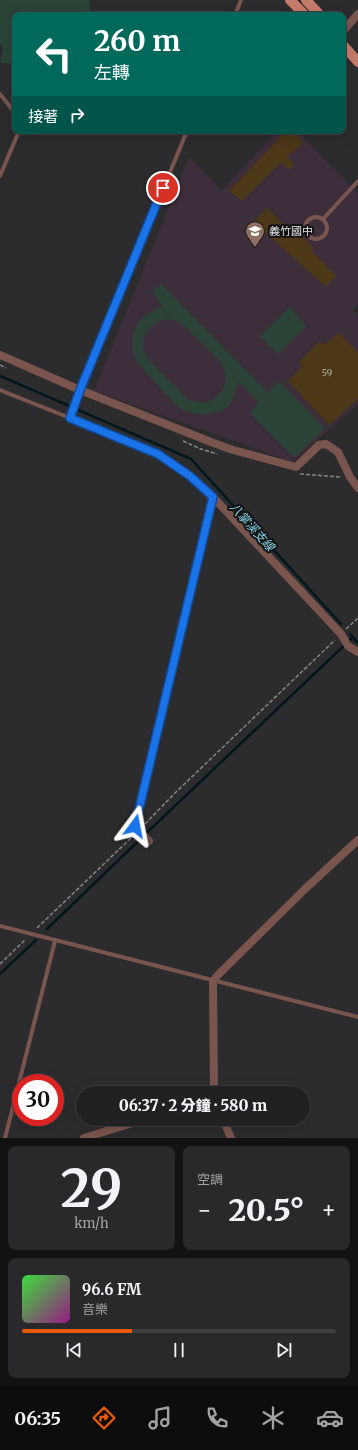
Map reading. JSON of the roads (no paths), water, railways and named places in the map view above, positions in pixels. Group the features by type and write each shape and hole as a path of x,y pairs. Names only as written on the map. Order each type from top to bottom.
{"main road":[{"path":"290,0 302,12"},
{"path":"306,0 317,12"},
{"path":"346,48 358,62"}],"street":[{"path":"346,28 358,14"},
{"path":"0,355 80,390 233,450 296,467 319,445 326,444 338,452 350,477 358,488"},
{"path":"71,416 158,454 190,476 213,497 342,636 348,646 358,652"},
{"path":"143,836 135,826 213,497"},
{"path":"214,1086 213,981 218,974 305,889 358,840"},
{"path":"84,1138 123,1126"},
{"path":"226,1126 230,1138"}],"lane":[{"path":"236,12 241,0"},
{"path":"0,94 12,109"},
{"path":"0,176 18,134"},
{"path":"0,390 71,416 80,390 186,134"},
{"path":"323,219 358,180"},
{"path":"316,217 323,219 327,225 324,235 318,239 308,236 305,229 307,222 316,217"},
{"path":"0,926 358,1017"},
{"path":"5,1138 55,941"}],"waterway":[{"name":"八掌溪支線","path":"0,376 191,459 341,624"},
{"name":"八掌溪支線","path":"350,634 358,643"},
{"path":"47,929 353,637"},
{"path":"0,974 36,940"}],"place":[{"name":"義竹國中","path":"255,248"}]}
